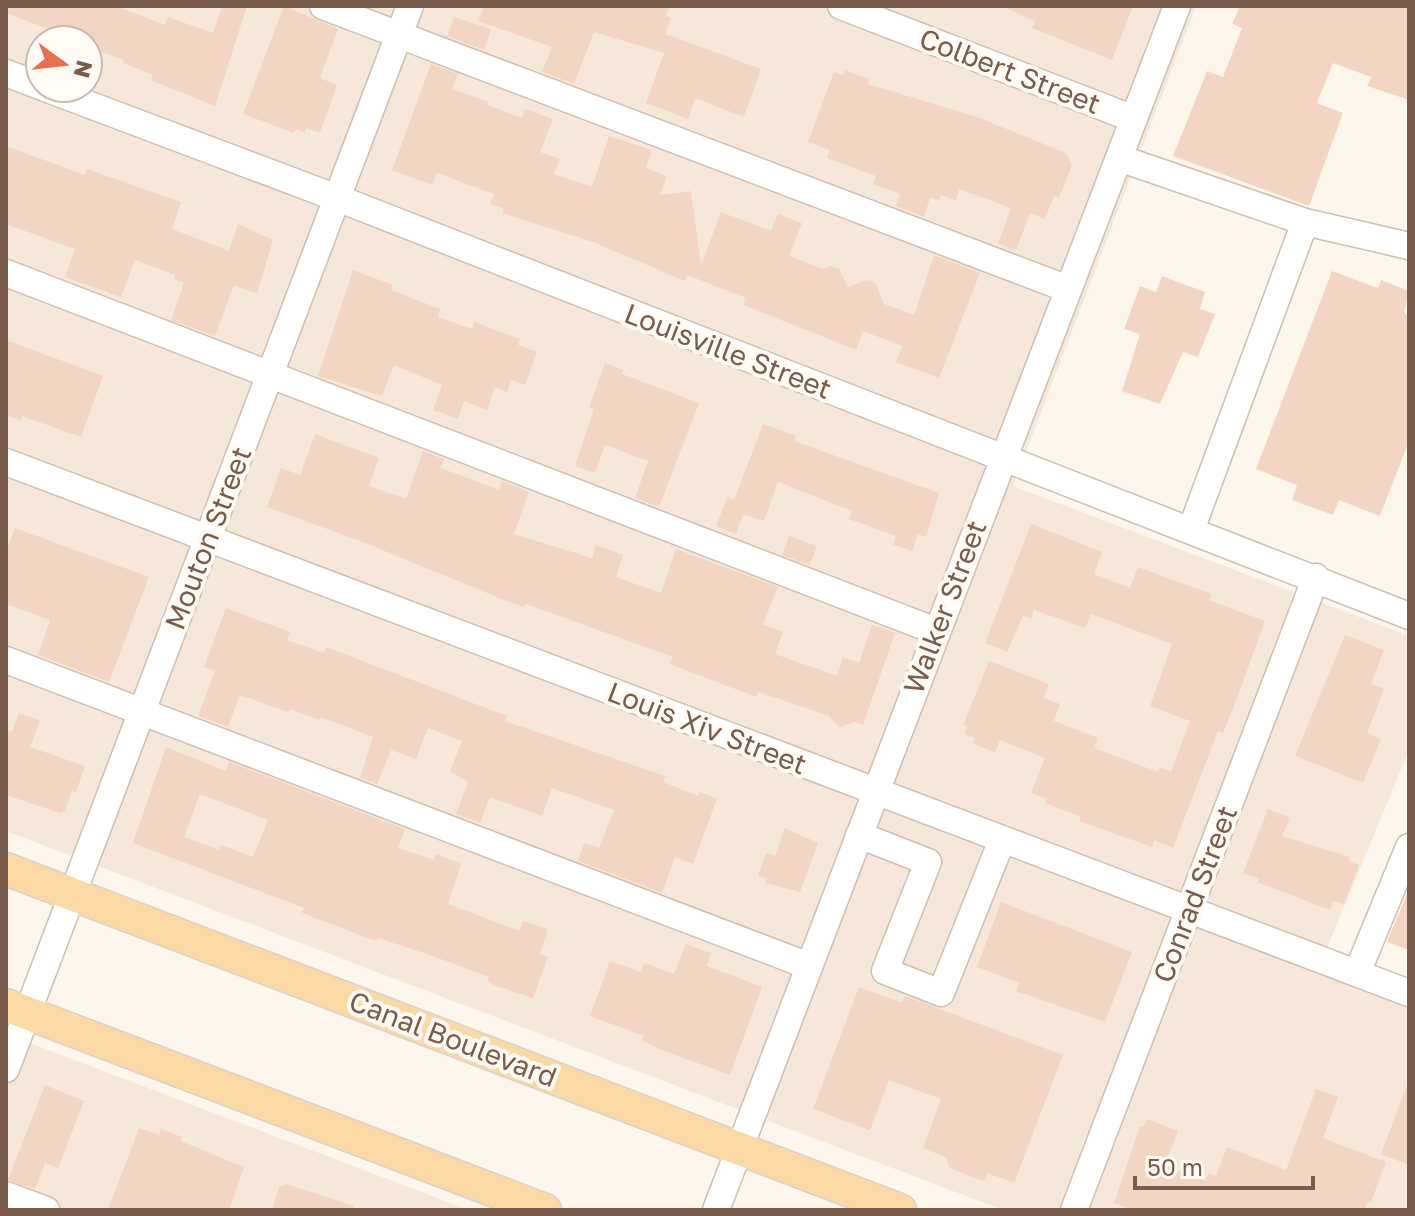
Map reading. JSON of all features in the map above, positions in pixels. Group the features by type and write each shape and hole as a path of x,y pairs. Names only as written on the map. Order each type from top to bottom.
{"main road":[{"name":"Canal Boulevard","path":"6,869 900,1210"},
{"path":"17,1009 545,1210"}],"street":[{"path":"323,6 1068,289"},
{"name":"Mouton Street","path":"6,1069 17,1009 73,894 410,6"},
{"name":"Colbert Street","path":"841,6 1134,119"},
{"name":"Walker Street","path":"716,1210 1177,6"},
{"name":"Louisville Street","path":"88,104 1316,577 1409,616"},
{"path":"1119,158 1305,222 1409,246"},
{"path":"1191,530 1305,222"},
{"path":"6,273 936,631"},
{"name":"Louis Xiv Street","path":"6,462 1409,993"},
{"name":"Conrad Street","path":"1074,1210 1316,577"},
{"path":"6,660 809,966"},
{"path":"859,835 928,862 885,971 941,993 1002,840"},
{"path":"1357,973 1409,847"},
{"path":"6,1195 46,1210"}],"shaded area":[{"path":"6,6 1196,6 1013,486 1409,636 1409,750 1327,948 1409,980 1409,1210 1003,1210 6,831"},
{"path":"6,1034 469,1210 6,1210"}],"building":[{"path":"6,6 116,6 165,25 168,17 213,33 222,6 247,6 215,106 151,80 153,75 104,53 104,24 35,24 6,13"},
{"path":"284,6 338,29 320,78 337,85 320,133 306,128 305,133 296,129 294,133 243,114"},
{"path":"484,6 669,6 666,16 671,18 665,34 761,69 744,117 695,98 688,119 646,103 664,53 594,32 574,84 542,72 552,47 478,21"},
{"path":"1001,6 1133,6 1112,60 1032,28 1035,21"},
{"path":"1240,6 1409,6 1409,100 1367,86 1371,77 1333,63 1317,103 1343,113 1309,206 1173,156 1207,71 1223,77 1242,28 1232,24"},
{"path":"454,17 491,29 484,50 447,36"},
{"path":"431,64 458,74 452,89 489,102 487,105 522,118 525,109 553,119 540,152 560,159 554,174 592,187 609,136 652,150 646,168 667,176 660,195 691,191 701,265 721,212 771,231 778,214 802,223 789,256 823,269 831,266 839,269 848,287 867,280 875,282 884,304 914,315 934,255 980,273 939,378 896,362 902,346 863,331 856,350 743,305 746,298 687,275 685,281 593,242 502,213 504,209 490,204 494,194 437,173 432,185 392,170"},
{"path":"845,70 869,79 868,84 977,117 1066,153 1072,165 1059,198 1054,196 1045,219 1030,213 1016,250 998,244 1011,208 959,189 956,200 941,195 939,200 930,198 924,217 896,206 900,194 873,184 876,176 827,158 830,150 808,142 834,72 843,75"},
{"path":"6,146 85,175 87,169 181,202 172,229 229,251 238,224 273,240 257,294 234,285 215,336 171,320 184,283 174,279 175,275 135,260 121,297 65,277 75,249 6,224"},
{"path":"353,270 393,285 391,290 440,309 438,317 472,329 474,322 520,339 518,345 537,352 525,385 511,380 507,392 495,387 487,410 464,401 458,419 433,410 442,385 394,365 382,396 318,376"},
{"path":"1332,271 1378,288 1381,280 1409,291 1404,313 1409,316 1409,441 1380,516 1339,500 1333,515 1292,500 1297,485 1256,469"},
{"path":"1162,276 1205,292 1200,309 1215,314 1198,357 1183,352 1160,404 1122,391 1140,334 1124,329 1140,286 1156,292"},
{"path":"6,340 103,376 81,437 22,416 21,421 6,415"},
{"path":"605,363 623,370 622,374 699,403 659,507 635,498 648,461 605,445 595,473 575,466 594,409 589,408"},
{"path":"763,424 796,436 794,441 939,493 926,537 918,534 912,551 893,545 896,536 849,519 852,511 778,482 764,521 743,514 736,534 716,526 727,498 734,500"},
{"path":"315,434 379,458 369,486 406,499 423,451 444,459 441,468 499,490 502,481 529,492 514,534 592,558 596,545 623,555 616,577 661,593 676,549 778,587 763,624 783,632 775,654 837,676 843,657 859,663 872,625 895,633 863,725 855,722 839,727 829,716 758,692 756,697 670,664 673,657 526,604 524,607 504,600 363,542 267,507 281,468 300,475"},
{"path":"1031,524 1102,552 1094,574 1130,588 1138,567 1211,594 1209,600 1265,621 1236,701 1223,733 1218,731 1173,848 1154,840 1152,847 1079,821 1081,817 1045,803 1047,799 1031,793 1045,758 1000,740 995,752 973,744 975,738 964,734 967,727 963,725 989,661 1049,684 1044,698 1060,704 1054,721 1098,738 1094,748 1158,772 1160,767 1171,772 1190,721 1150,706 1172,644 1091,614 1085,628 1034,610 1031,619 1023,616 1007,652 985,643"},
{"path":"15,528 149,577 109,682 38,655 50,620 6,604 6,552"},
{"path":"789,536 817,546 810,565 782,555"},
{"path":"226,608 290,632 287,640 324,653 326,647 507,716 505,721 665,776 663,782 698,796 700,792 717,799 693,864 675,857 662,893 578,861 584,843 599,848 614,810 552,788 542,816 490,797 480,823 456,814 468,782 450,771 462,741 428,728 416,759 391,750 377,784 360,778 373,737 321,717 320,720 290,709 288,712 240,695 228,727 198,716 215,671 204,667"},
{"path":"1345,635 1384,650 1371,684 1384,689 1367,733 1381,739 1363,783 1295,756"},
{"path":"19,713 40,721 30,747 85,766 65,811 60,813 6,795 6,730 12,732"},
{"path":"166,747 226,771 229,762 405,829 398,848 434,860 436,854 461,864 448,904 519,931 523,921 548,929 540,954 548,957 533,998 496,986 487,981 489,977 430,955 378,938 376,941 302,913 304,908 133,843","holes":["200,794 268,820 253,857 221,845 219,850 184,837"]},
{"path":"1268,809 1290,818 1282,836 1350,857 1349,861 1359,865 1344,904 1333,901 1330,910 1257,882 1259,879 1243,873"},
{"path":"785,828 818,843 800,892 765,883 767,879 758,876 766,853 775,856"},
{"path":"1409,889 1409,950 1387,942"},
{"path":"1001,902 1132,952 1105,1022 1016,991 1019,983 977,967"},
{"path":"686,944 711,953 707,966 762,987 730,1075 662,1050 642,1040 644,1036 590,1016 610,961 641,972 644,963 674,974"},
{"path":"859,987 902,1003 905,996 1063,1055 1014,1183 987,1173 984,1181 949,1168 947,1158 923,1148 941,1099 889,1080 870,1130 813,1109"},
{"path":"45,1085 84,1101 58,1168 45,1163 35,1189 8,1180"},
{"path":"1409,1085 1409,1165 1381,1154"},
{"path":"1316,1089 1338,1097 1323,1138 1386,1162 1371,1202 1368,1201 1364,1210 1132,1210 1114,1203 1140,1126 1143,1127 1147,1119 1178,1131 1165,1165 1205,1181 1208,1173 1216,1176 1227,1147 1286,1170"},
{"path":"139,1128 159,1135 161,1129 182,1137 181,1141 244,1167 229,1210 108,1210"},
{"path":"286,1184 354,1206 353,1210 272,1210 279,1187"}]}
